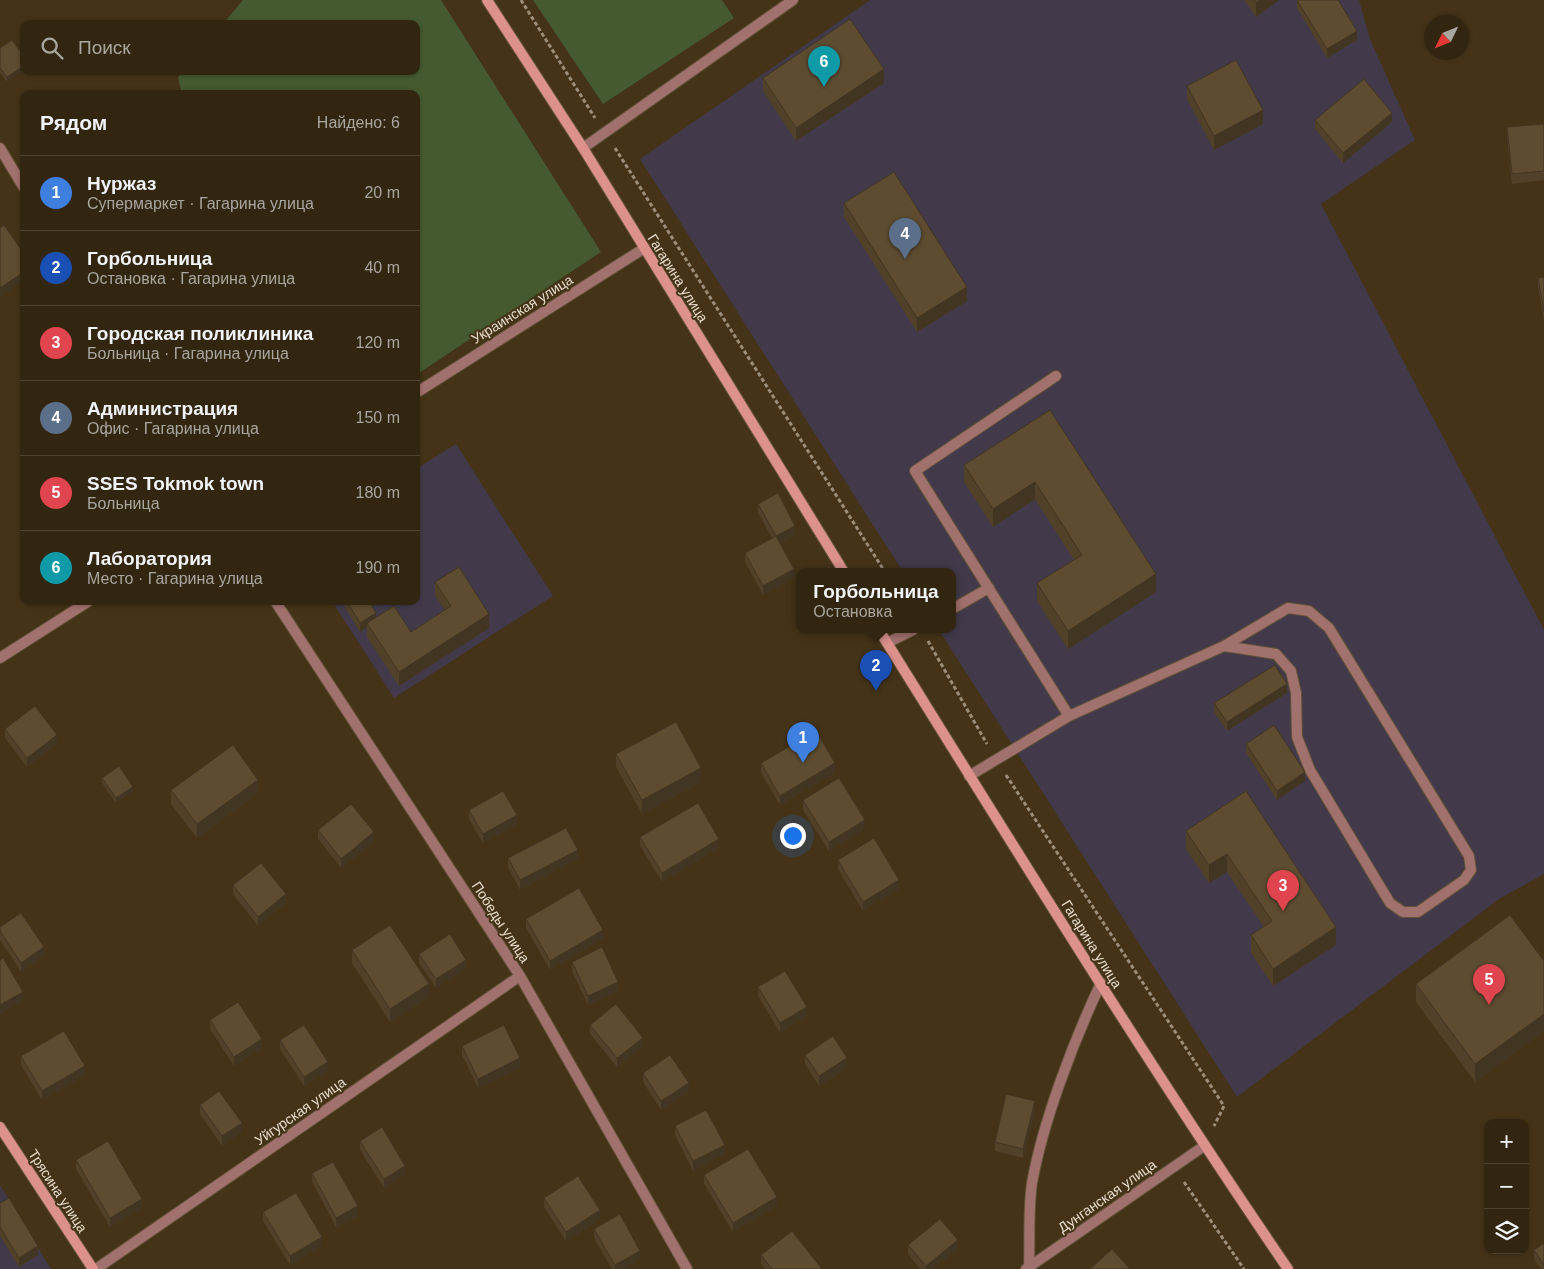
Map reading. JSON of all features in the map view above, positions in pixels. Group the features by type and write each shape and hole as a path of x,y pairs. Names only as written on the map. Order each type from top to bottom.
{"main road":[{"name":"Гагарина улица","path":"487,0 583,148 643,249 842,568"},
{"name":"Гагарина улица","path":"881,633 969,776 1204,1146 1288,1269"},
{"name":"Трясина улица","path":"0,1127 95,1269"}],"street":[{"path":"583,148 793,0"},
{"path":"0,148 20,181"},
{"name":"Украинская улица","path":"420,390 643,249"},
{"path":"1056,376 915,471 1069,716"},
{"path":"956,607 989,588"},
{"path":"0,658 83,605"},
{"name":"Победы улица","path":"278,605 520,976 687,1269"},
{"path":"969,776 1069,716 1224,646 1288,608 1309,611 1329,628 1470,856 1471,870 1464,880 1418,912 1403,912 1390,903 1310,770 1297,737 1296,693 1291,671 1276,654 1224,646"},
{"path":"887,642 906,633"},
{"name":"Уйгурская улица","path":"95,1269 520,976"},
{"path":"1027,1268 1032,1183 1051,1111 1090,1006 1101,983"},
{"name":"Дунганская улица","path":"1027,1268 1204,1146"}],"path":[{"path":"521,0 882,568"},
{"path":"926,638 996,759 1224,1106 1204,1146"},
{"path":"1173,1167 1244,1269"}],"shaded area":[{"path":"870,0 1359,0 1370,39 1415,140 1321,204 1544,630 1544,874 1499,899 1237,1097 941,633 956,633 956,568 900,568 640,159"},
{"path":"456,444 553,596 394,698 335,605 420,605 420,466"},
{"path":"0,1185 51,1269 0,1269"}],"green space":[{"path":"243,0 441,0 601,252 420,372 420,90 181,90 178,77 180,75 420,75 420,20 226,20"},
{"path":"533,0 722,0 734,18 603,104"}],"building":[{"path":"1297,0 1338,0 1357,31 1327,49"},
{"path":"850,19 884,69 796,128 763,78"},
{"path":"12,40 20,51 20,69 7,77 0,68 0,48"},
{"path":"1236,60 1263,110 1214,136 1187,86"},
{"path":"1364,79 1392,113 1343,153 1315,120"},
{"path":"1544,124 1544,171 1512,174 1507,127"},
{"path":"894,172 967,287 917,318 844,203"},
{"path":"4,225 20,248 20,275 0,288 0,228"},
{"path":"1544,277 1544,312 1538,278"},
{"path":"1050,410 1156,574 1068,631 1037,583 1082,555 1035,482 993,509 964,465"},
{"path":"778,493 795,526 776,536 758,504"},
{"path":"776,536 794,569 763,586 745,553"},
{"path":"459,567 489,614 399,672 367,623 394,606 411,632 451,606 435,582"},
{"path":"349,605 371,605 376,613 360,623"},
{"path":"1275,665 1287,684 1227,722 1214,703"},
{"path":"35,706 57,735 27,758 5,729"},
{"path":"676,722 701,768 642,800 616,754"},
{"path":"1274,725 1305,772 1277,791 1246,744"},
{"path":"816,731 835,763 780,796 761,763"},
{"path":"233,745 258,780 197,824 171,790"},
{"path":"119,766 133,787 116,798 102,778"},
{"path":"839,778 865,820 829,842 803,800"},
{"path":"503,791 517,815 483,834 469,810"},
{"path":"1246,791 1336,927 1273,969 1251,935 1272,921 1227,854 1209,865 1186,831"},
{"path":"698,803 719,839 662,873 640,837"},
{"path":"351,804 374,832 341,859 318,830"},
{"path":"566,828 578,850 520,880 508,858"},
{"path":"874,838 899,880 863,902 838,860"},
{"path":"261,863 286,894 258,917 233,885"},
{"path":"579,888 603,930 550,961 526,919"},
{"path":"21,913 44,947 21,963 0,931 0,927"},
{"path":"1510,915 1544,961 1544,1014 1475,1064 1416,984"},
{"path":"390,925 429,984 390,1009 352,950"},
{"path":"450,934 466,960 436,979 419,954"},
{"path":"602,947 618,982 588,996 572,962"},
{"path":"3,958 23,992 0,1005 0,960"},
{"path":"785,971 807,1007 780,1023 758,987"},
{"path":"238,1002 262,1039 234,1057 210,1020"},
{"path":"616,1004 643,1038 617,1058 590,1025"},
{"path":"304,1025 328,1062 304,1077 280,1040"},
{"path":"504,1025 520,1058 478,1079 462,1046"},
{"path":"64,1031 85,1066 42,1091 21,1056"},
{"path":"833,1036 847,1058 819,1076 805,1055"},
{"path":"670,1055 689,1083 661,1101 643,1073"},
{"path":"219,1091 242,1123 222,1136 200,1105"},
{"path":"1006,1094 1035,1101 1023,1149 995,1142"},
{"path":"706,1110 725,1145 693,1161 675,1126"},
{"path":"382,1127 405,1166 384,1179 360,1141"},
{"path":"108,1141 142,1199 110,1218 76,1160"},
{"path":"748,1149 777,1197 733,1223 704,1175"},
{"path":"333,1162 358,1206 336,1218 312,1173"},
{"path":"578,1176 600,1210 566,1232 544,1198"},
{"path":"296,1193 322,1237 290,1256 263,1212"},
{"path":"9,1198 38,1246 19,1258 0,1227 0,1203"},
{"path":"620,1214 640,1251 615,1265 594,1229"},
{"path":"940,1219 958,1240 926,1266 908,1245"},
{"path":"792,1231 822,1269 772,1269 761,1255"},
{"path":"1544,1243 1544,1265 1534,1250"},
{"path":"1112,1249 1130,1269 1090,1269"}],"place":[{"name":"Лаборатория","path":"824,87"},
{"name":"Администрация","path":"905,259"},
{"name":"Горбольница","path":"876,691"},
{"name":"Нуржаз","path":"803,763"},
{"name":"Городская поликлиника","path":"1283,911"},
{"name":"SSES Tokmok town","path":"1489,1005"}]}
